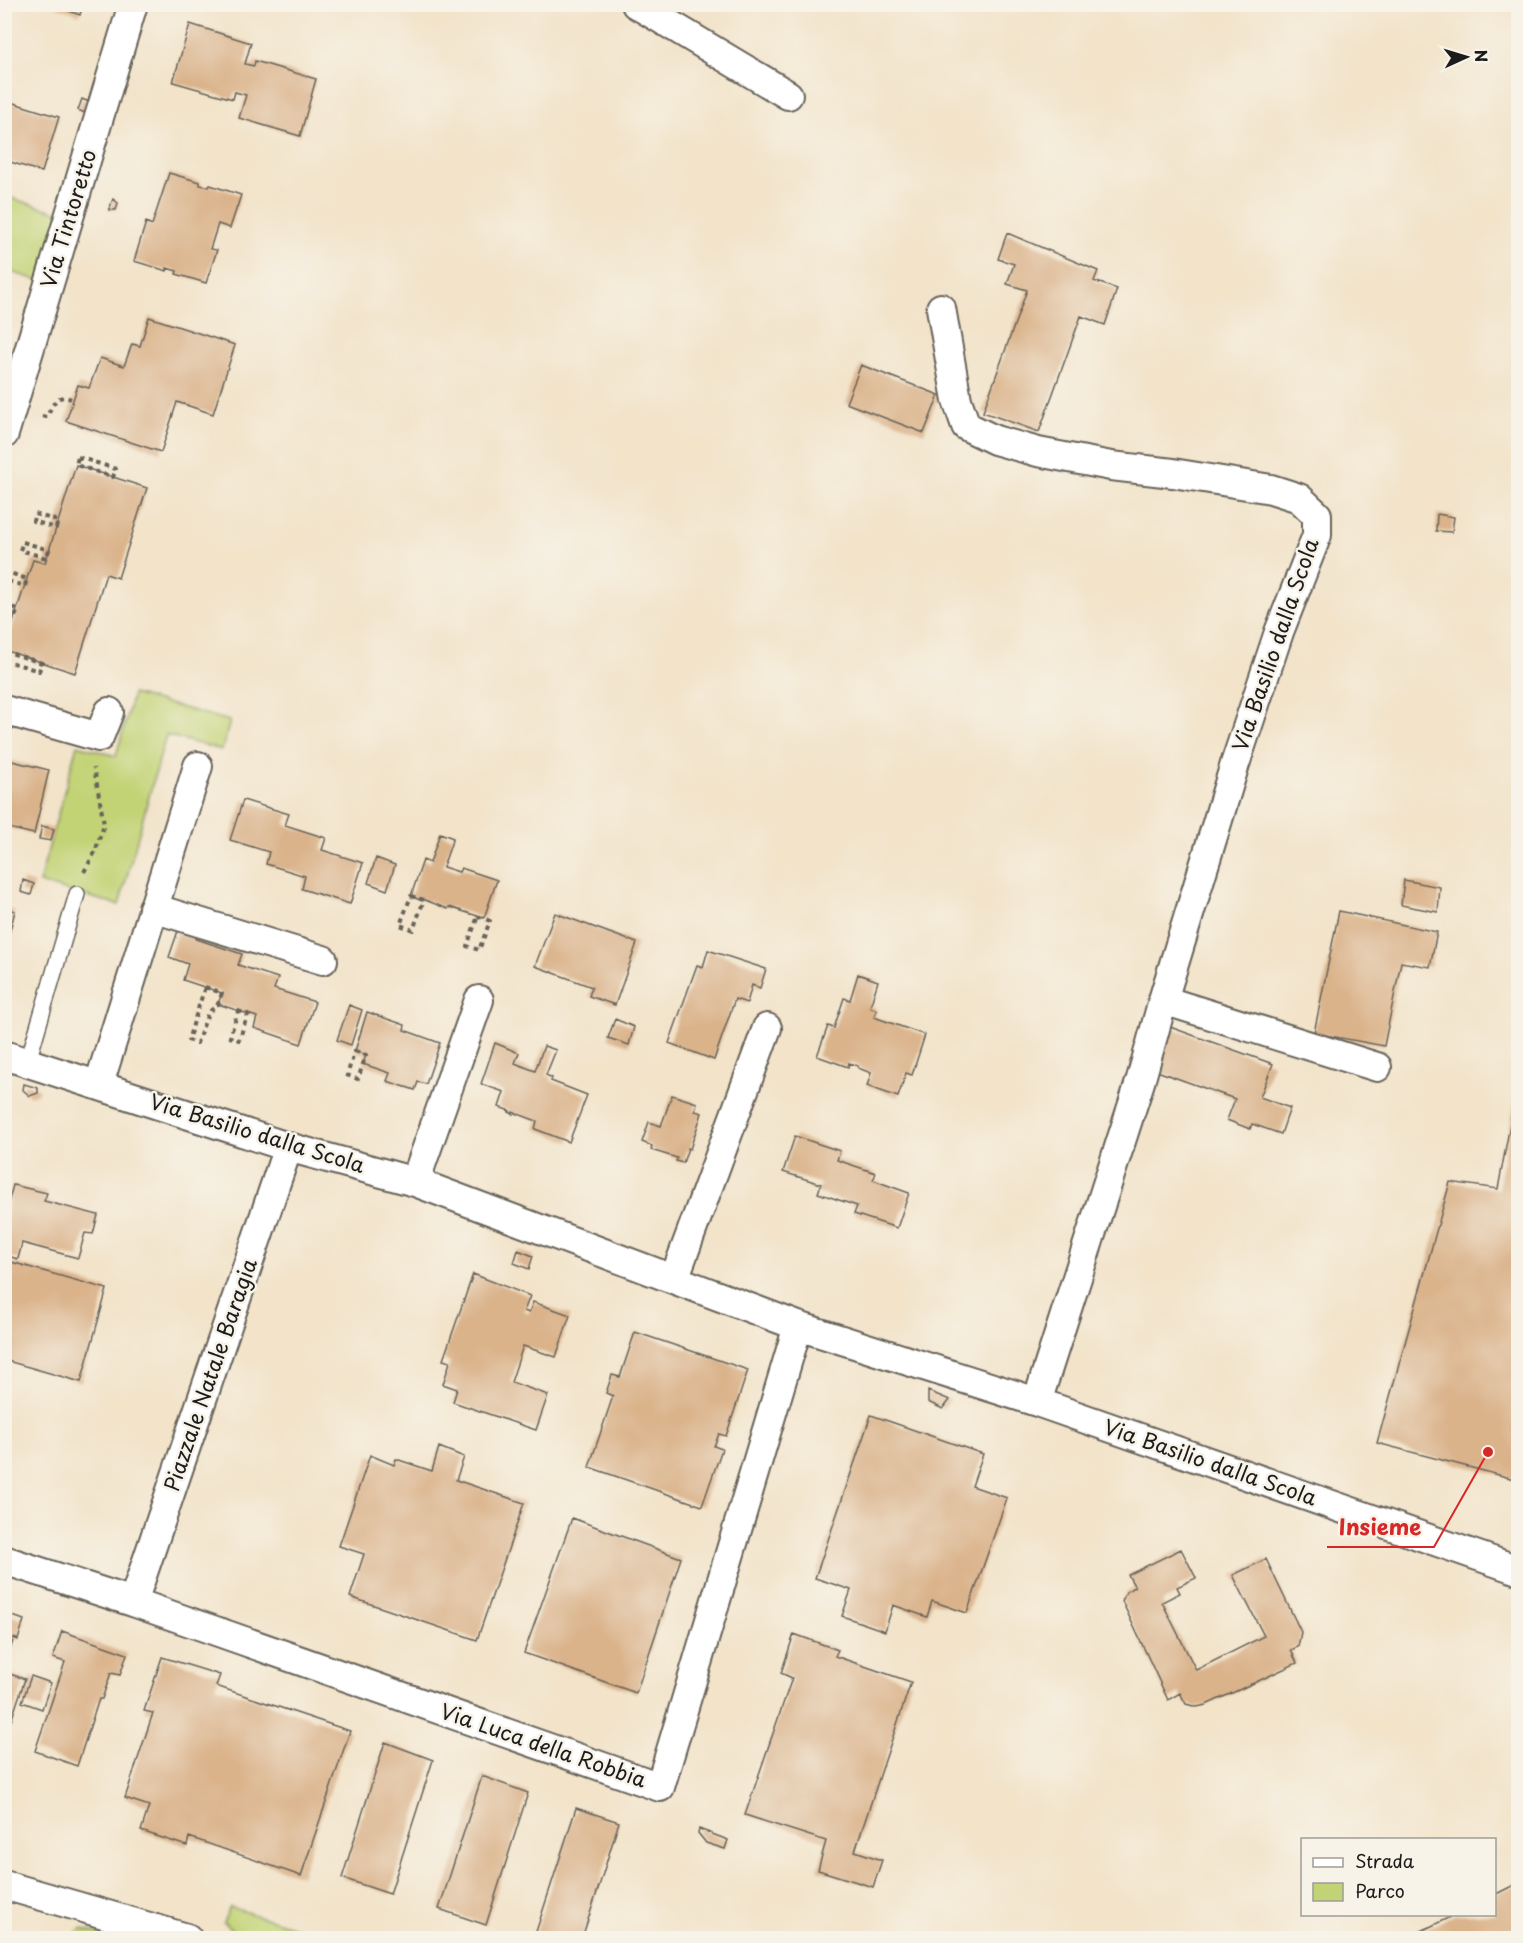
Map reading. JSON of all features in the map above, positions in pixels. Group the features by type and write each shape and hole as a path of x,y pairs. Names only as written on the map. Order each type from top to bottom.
{"street":[{"name":"Via Tintoretto","path":"4,434 133,4"},
{"path":"636,4 788,95"},
{"name":"Via Basilio dalla Scola","path":"941,308 957,400 966,426 995,440 1038,452 1111,466 1173,473 1271,489 1299,498 1317,515 1317,535 1279,632 1235,764 1141,1079 1037,1402"},
{"path":"4,710 99,737 108,712"},
{"path":"99,1084 198,766"},
{"path":"153,908 323,960"},
{"path":"415,1182 480,1000"},
{"path":"1163,1000 1377,1066"},
{"path":"674,1279 767,1028"},
{"name":"Via Basilio dalla Scola","path":"16,1058 288,1147 415,1182 798,1326 1037,1402 1518,1570"},
{"name":"Piazzale Natale Baragia","path":"133,1602 288,1147"},
{"name":"Via Luca della Robbia","path":"4,1560 133,1602 660,1787 798,1326"},
{"path":"4,1885 187,1938"}],"lane":[{"path":"16,1058 77,894"}],"path":[{"path":"46,417 52,404 58,398 65,396 72,399"},
{"path":"78,456 116,469 113,477 76,465 78,456"},
{"path":"35,514 58,521 56,528 33,521 35,514"},
{"path":"23,542 49,550 46,558 20,550 23,542"},
{"path":"4,571 27,579 25,586 4,580"},
{"path":"4,605 18,609 15,617 4,614"},
{"path":"4,651 42,663 39,671 4,660"},
{"path":"77,894 85,868 95,852 104,824 89,735"},
{"path":"411,896 424,900 413,930 400,925 411,896"},
{"path":"478,916 490,921 479,950 467,946 478,916"},
{"path":"205,987 222,993 218,1004 208,1013 197,1043 188,1040 205,987"},
{"path":"238,1011 248,1014 239,1040 230,1037 238,1011"},
{"path":"355,1051 366,1055 358,1079 347,1075 355,1051"}],"green space":[{"path":"4,196 60,213 40,281 5,270"},
{"path":"133,694 230,721 222,750 166,735 119,905 39,883 77,745 116,756"},
{"path":"230,1907 330,1938 242,1938 223,1922"},
{"path":"81,1929 116,1938 70,1938"}],"building":[{"path":"50,4 83,4 80,15"},
{"path":"190,24 251,43 245,64 254,66 255,61 316,79 300,136 239,118 246,95 235,92 233,99 173,82"},
{"path":"82,99 89,102 85,113 78,110"},
{"path":"4,100 59,117 42,172 4,160"},
{"path":"169,173 200,182 200,185 209,187 210,185 241,195 230,228 218,224 210,249 217,250 206,283 176,274 177,271 167,268 167,271 134,261 146,222 152,225"},
{"path":"113,199 118,203 116,210 109,210"},
{"path":"1007,233 1098,271 1094,281 1117,289 1105,325 1081,316 1039,432 983,412 1027,290 1007,284 1014,264 998,259"},
{"path":"149,317 235,345 213,414 177,402 161,452 66,421 78,385 89,388 100,358 124,366 132,344 140,346"},
{"path":"861,365 939,395 924,433 846,403"},
{"path":"76,465 147,488 118,578 106,574 75,673 4,650 33,560 45,563"},
{"path":"1437,514 1454,517 1452,532 1436,531"},
{"path":"4,759 49,770 34,834 4,827"},
{"path":"243,800 289,814 285,825 326,838 322,850 363,863 350,904 302,889 305,876 266,864 269,852 230,840"},
{"path":"42,826 54,829 51,841 39,839"},
{"path":"440,833 453,838 443,867 459,872 461,868 497,880 484,918 411,896 423,860 430,863"},
{"path":"376,858 395,865 387,890 368,883"},
{"path":"23,880 34,884 31,895 21,892"},
{"path":"1404,880 1440,887 1438,912 1401,905"},
{"path":"4,908 15,911 5,950 4,950"},
{"path":"1339,911 1437,932 1430,967 1401,962 1384,1046 1314,1033"},
{"path":"555,913 637,943 615,1005 589,996 592,987 535,966"},
{"path":"179,928 197,935 196,939 242,954 238,965 278,978 274,989 315,1002 301,1044 254,1028 257,1017 218,1004 222,993 183,980 188,964 169,957"},
{"path":"708,950 766,969 760,988 752,985 747,1003 735,999 714,1060 669,1043 697,965 703,967"},
{"path":"858,974 878,981 870,1007 877,1010 874,1017 925,1035 912,1075 906,1073 898,1097 867,1086 871,1073 858,1066 849,1063 848,1067 817,1056 828,1026 834,1028 844,998 850,1000"},
{"path":"349,1005 362,1010 351,1045 337,1040"},
{"path":"367,1012 405,1025 404,1030 440,1043 426,1084 418,1082 415,1090 387,1081 390,1073 363,1064 366,1055 355,1051"},
{"path":"615,1019 634,1027 629,1045 608,1038"},
{"path":"1170,1027 1273,1064 1260,1097 1290,1108 1281,1134 1252,1124 1250,1129 1227,1120 1235,1099 1154,1070"},
{"path":"495,1043 519,1053 515,1063 535,1071 544,1046 556,1050 546,1075 552,1078 551,1081 587,1095 569,1142 535,1129 537,1121 499,1107 504,1092 481,1084"},
{"path":"24,1084 38,1088 38,1093 30,1096 23,1090"},
{"path":"1517,1087 1518,1480 1377,1443 1450,1182 1498,1189"},
{"path":"672,1095 697,1103 695,1111 702,1113 683,1163 676,1161 677,1158 651,1150 652,1146 642,1142 649,1122 661,1126"},
{"path":"795,1136 840,1151 837,1160 876,1173 873,1180 909,1193 897,1228 854,1214 857,1206 818,1193 821,1184 783,1172"},
{"path":"13,1185 47,1193 44,1201 98,1215 93,1234 85,1233 78,1258 22,1243 18,1259 4,1255 6,1239 4,1238 4,1218"},
{"path":"518,1250 533,1256 529,1269 514,1263"},
{"path":"4,1260 107,1289 81,1382 4,1360"},
{"path":"473,1274 530,1296 524,1311 529,1313 533,1302 570,1315 556,1357 523,1346 511,1382 548,1395 536,1430 453,1402 457,1389 443,1384 450,1362 443,1360"},
{"path":"635,1332 748,1370 726,1436 719,1434 714,1446 722,1449 702,1506 589,1467 613,1396 606,1393 612,1375 620,1377"},
{"path":"928,1391 950,1400 943,1409 928,1402"},
{"path":"871,1415 983,1454 972,1486 1007,1498 967,1613 932,1601 927,1617 893,1605 885,1631 842,1616 851,1590 815,1578"},
{"path":"439,1447 464,1457 456,1480 524,1503 477,1640 350,1597 364,1554 339,1546 370,1455 394,1465 396,1459 432,1471"},
{"path":"572,1518 681,1558 636,1693 524,1653"},
{"path":"1181,1549 1196,1578 1177,1587 1180,1593 1162,1602 1196,1670 1264,1636 1233,1575 1266,1559 1301,1632 1298,1647 1291,1650 1297,1663 1206,1705 1197,1707 1186,1704 1180,1693 1168,1700 1122,1601 1126,1592 1135,1587 1128,1575"},
{"path":"4,1613 24,1620 18,1640 14,1638 5,1664"},
{"path":"62,1631 127,1654 120,1675 111,1673 102,1699 99,1699 77,1766 35,1751 65,1662 53,1658"},
{"path":"794,1634 838,1650 835,1656 911,1682 855,1851 882,1860 873,1887 818,1870 826,1841 745,1815 792,1678 781,1673"},
{"path":"162,1657 220,1675 216,1686 350,1731 301,1876 189,1837 187,1846 141,1831 149,1806 125,1798 153,1713 144,1711"},
{"path":"4,1672 25,1679 5,1739 4,1739"},
{"path":"31,1676 51,1683 42,1709 22,1702"},
{"path":"385,1742 433,1760 390,1894 342,1878"},
{"path":"482,1776 528,1793 486,1925 439,1909"},
{"path":"576,1808 619,1822 600,1883 582,1938 534,1938"},
{"path":"699,1829 728,1840 725,1849 706,1843 698,1833"},
{"path":"1518,1883 1518,1938 1407,1938 1452,1916 1496,1916 1496,1894"}],"place":[{"name":"Insieme","path":"1488,1452"}]}
